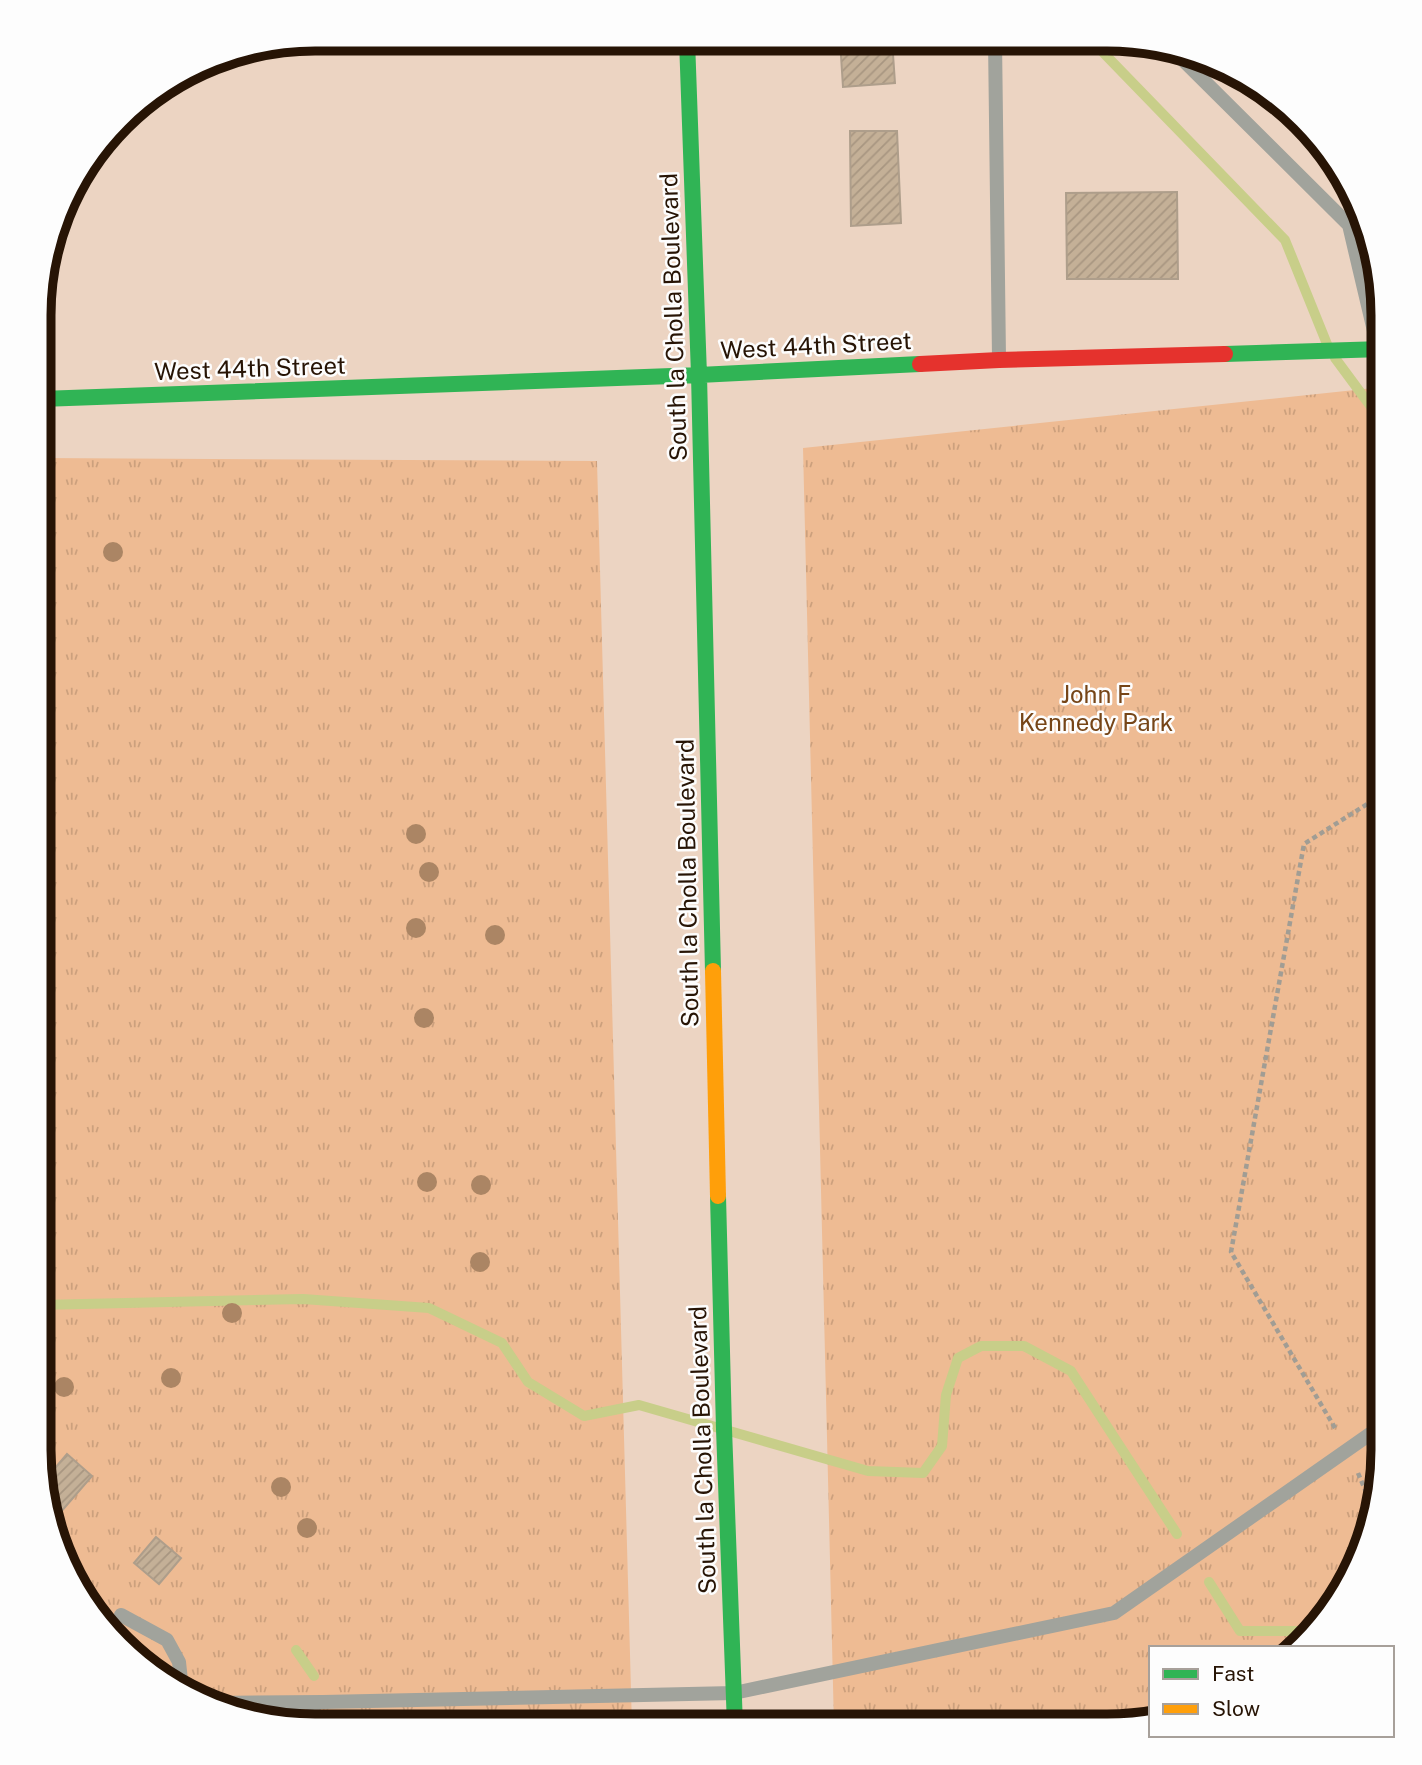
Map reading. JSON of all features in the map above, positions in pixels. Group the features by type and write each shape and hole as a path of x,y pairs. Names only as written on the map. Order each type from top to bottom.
{"main road":[{"name":"South la Cholla Boulevard","path":"687,51 699,375 724,1429 735,1714"},
{"name":"West 44th Street","path":"51,400 699,375 999,360 1371,349"}],"lane":[{"path":"995,51 999,360"},
{"path":"1186,63 1349,225 1371,310"},
{"path":"240,1703 734,1693 1114,1613 1370,1434"},
{"path":"121,1615 167,1640 179,1661 181,1678"},
{"path":"313,1714 315,1703"}],"path":[{"path":"1367,1495 1348,1450 1231,1252 1304,844 1371,802"}],"green space":[{"name":"John F Kennedy Park","path":"1371,388 1369,1485 1362,1519 1344,1567 1317,1611 1294,1637 1284,1646 1149,1646 1149,1711 1124,1714 834,1714 803,448"},
{"path":"51,458 597,461 632,1714 298,1714 246,1705 198,1687 168,1670 141,1649 116,1624 95,1597 78,1567 60,1519 53,1485"}],"building":[{"path":"841,51 893,51 895,83 843,87"},
{"path":"850,131 897,131 901,223 851,226"},
{"path":"1177,192 1178,279 1067,279 1066,193"},
{"path":"67,1454 92,1476 59,1514 56,1502 52,1472"},
{"path":"156,1537 181,1558 159,1584 134,1563"}],"waterway":[{"path":"1102,51 1285,240 1327,344"},
{"path":"1335,358 1371,407"},
{"path":"51,1305 303,1299 429,1308 502,1343 528,1382 584,1416 639,1405 868,1471 923,1473 942,1446 946,1395 958,1358 981,1346 1024,1346 1071,1371 1177,1534"},
{"path":"1209,1582 1240,1631 1300,1631"},
{"path":"296,1650 314,1676"}],"traffic: fast":[{"path":"687,51 699,375 713,971"},
{"path":"1225,354 1371,349"},
{"path":"51,399 699,375 920,364"},
{"path":"718,1196 735,1714"}],"traffic: slow":[{"path":"713,971 718,1196"}],"traffic: jam":[{"path":"920,364 1225,354"}]}
